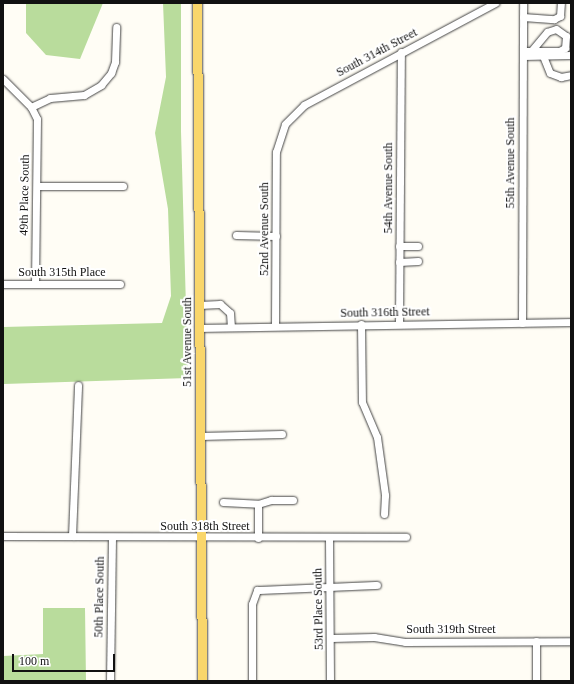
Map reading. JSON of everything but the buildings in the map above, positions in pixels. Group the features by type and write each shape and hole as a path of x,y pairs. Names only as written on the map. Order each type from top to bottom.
{"main road":[{"name":"51st Avenue South","path":"198,3 202,681"}],"street":[{"name":"South 314th Street","path":"281,133 288,120 304,105 495,3"},
{"path":"523,6 530,3"},
{"path":"523,17 554,19 560,16 561,3"},
{"name":"55th Avenue South","path":"522,323 523,6"},
{"path":"3,78 31,107 50,98 84,95 101,85 111,73 115,62 116,27"},
{"path":"523,54 531,51 559,51 565,48 566,36 556,30 547,32 531,51"},
{"name":"54th Avenue South","path":"399,324 401,52"},
{"path":"523,54 543,56 571,55"},
{"path":"543,56 550,73 561,77 571,75"},
{"name":"49th Place South","path":"31,107 36,119 37,186 35,284"},
{"name":"52nd Avenue South","path":"276,325 276,152 281,133"},
{"path":"37,186 123,186"},
{"path":"236,235 276,236"},
{"path":"399,246 418,246"},
{"path":"399,262 418,261"},
{"name":"South 315th Place","path":"3,284 120,284"},
{"path":"199,305 220,304 230,313 231,327"},
{"name":"South 316th Street","path":"200,328 276,325 571,322"},
{"path":"361,324 362,402 377,437 385,494 384,514"},
{"path":"72,536 78,385"},
{"path":"200,436 282,434"},
{"path":"222,502 258,504 271,500 293,500"},
{"path":"258,504 258,538"},
{"name":"South 318th Street","path":"3,536 201,538 406,537"},
{"name":"50th Place South","path":"110,681 112,537"},
{"name":"53rd Place South","path":"329,538 331,638 330,681"},
{"path":"252,681 252,604 255,593 262,588 377,585"},
{"name":"South 319th Street","path":"331,638 374,637 405,642 571,641"},
{"path":"536,641 536,681"}],"green space":[{"path":"26,3 103,3 80,59 46,55 26,33"},
{"path":"163,3 181,3 181,131 188,378 4,384 3,327 162,323 171,296 168,209 155,133 166,77"},
{"path":"43,608 85,608 86,681 3,681 3,656 43,654"}]}
